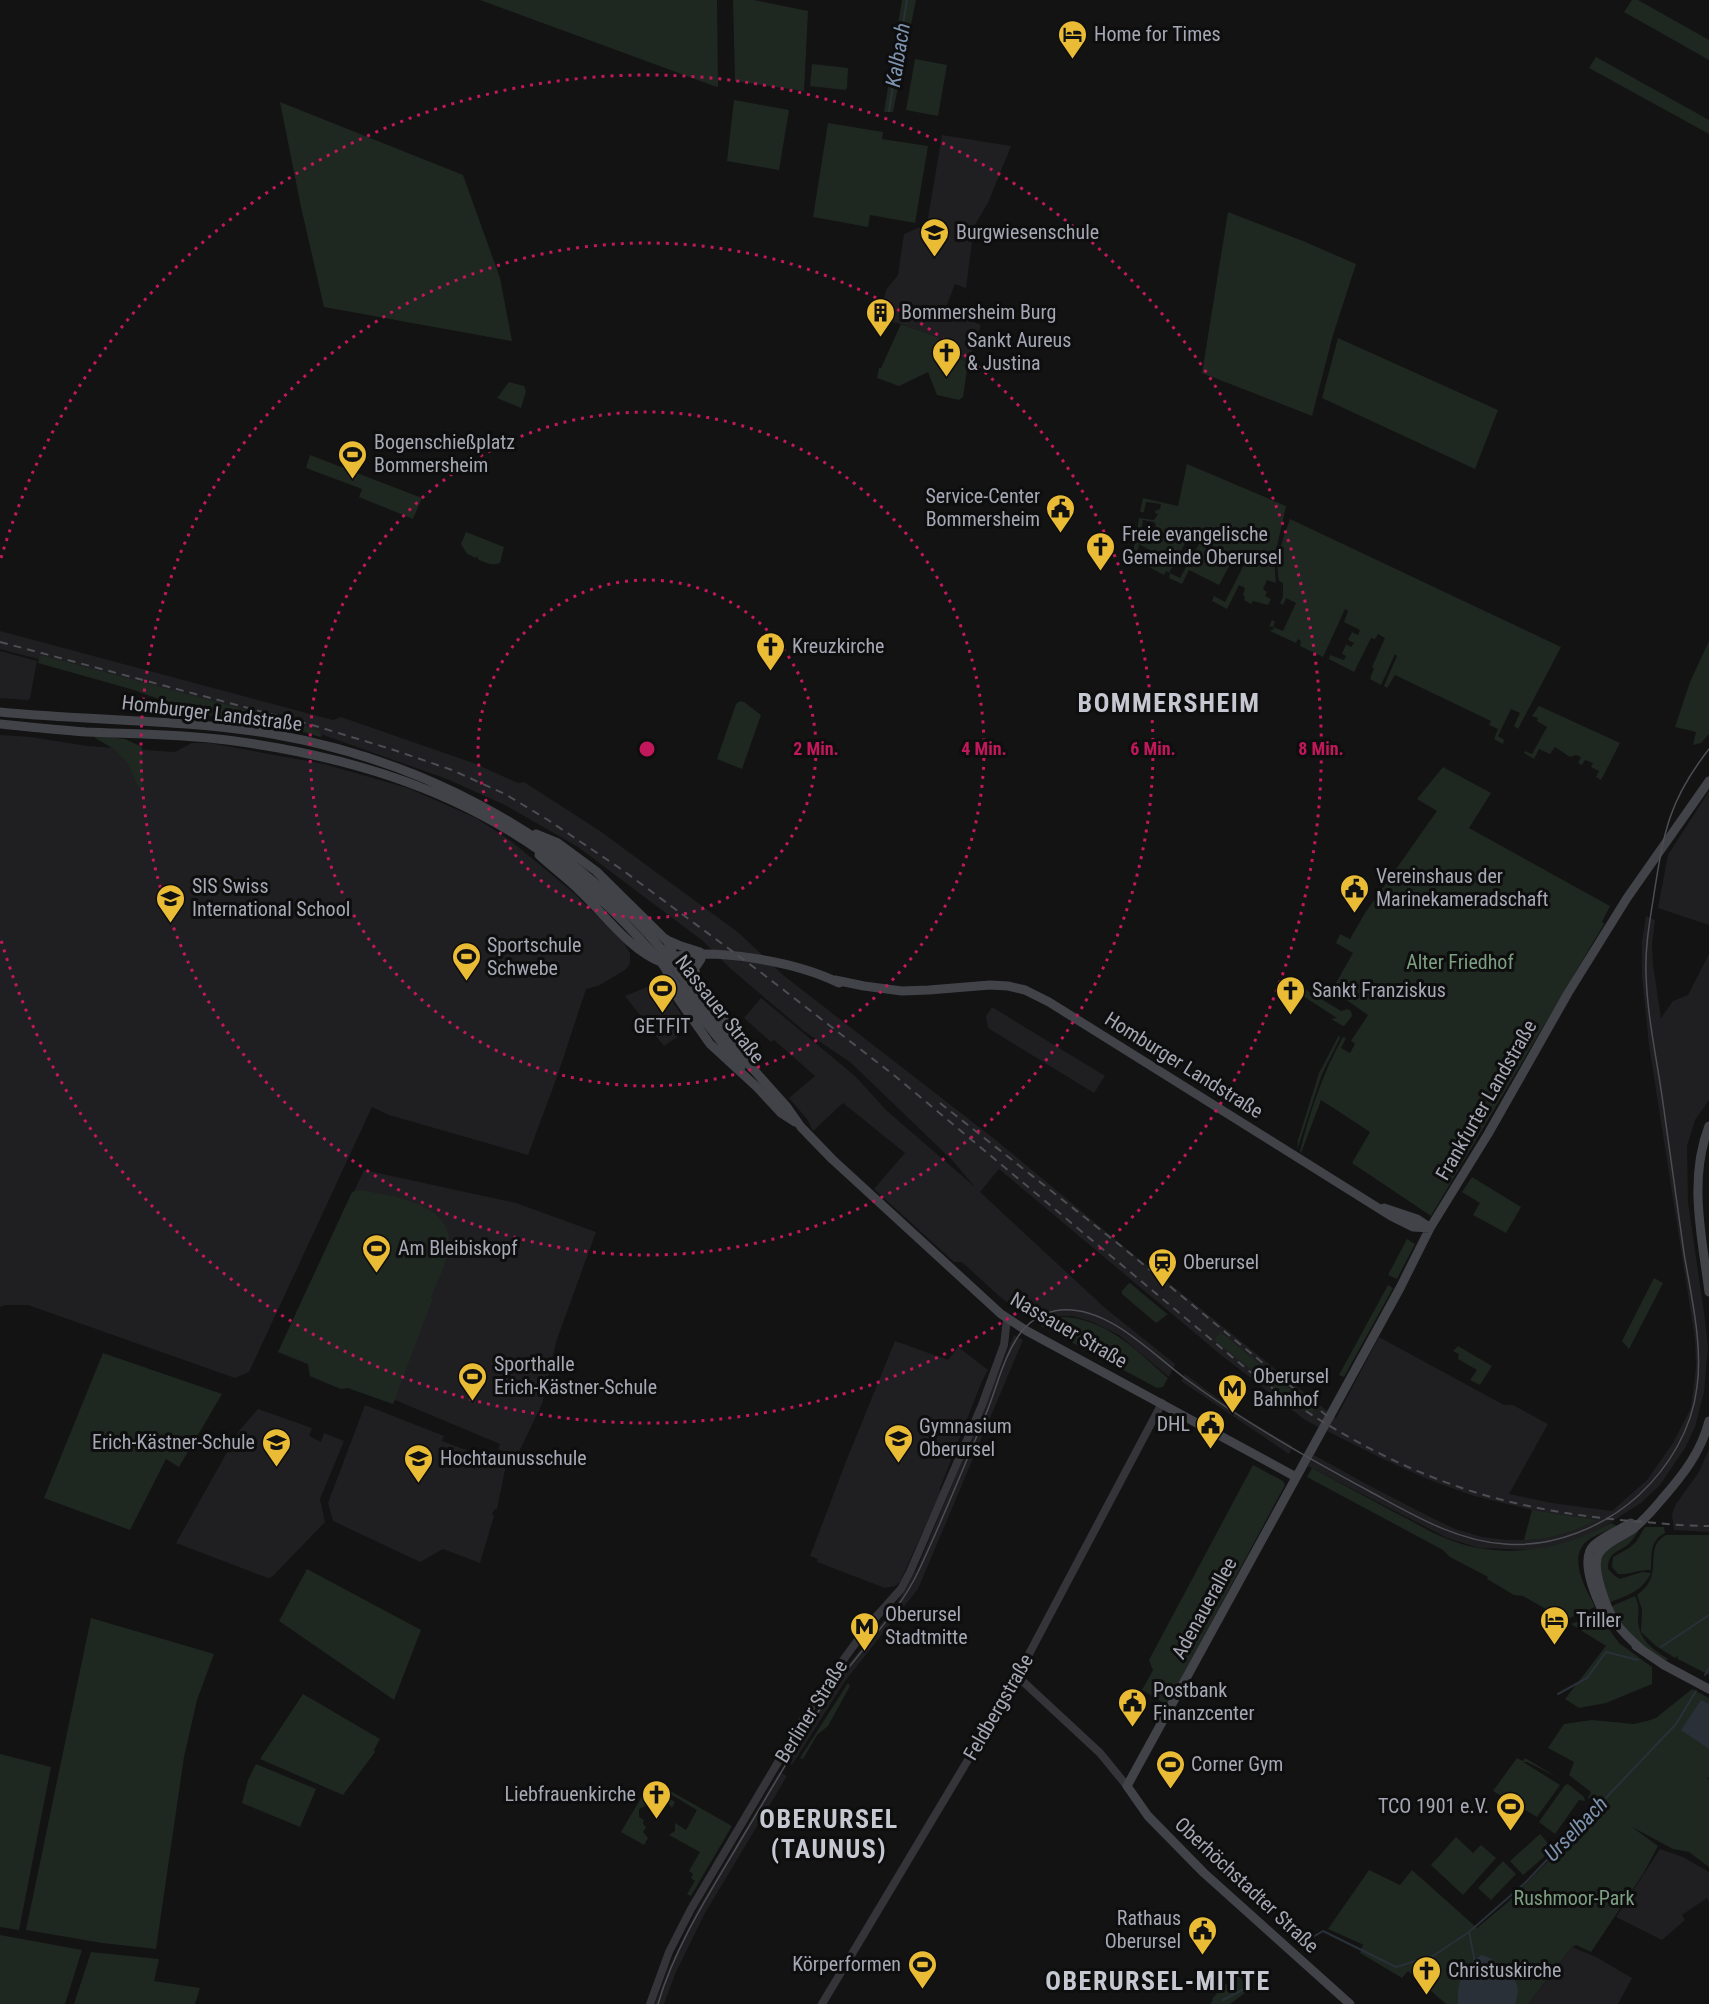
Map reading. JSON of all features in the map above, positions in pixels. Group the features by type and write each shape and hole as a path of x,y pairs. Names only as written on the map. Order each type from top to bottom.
{"main road":[{"name":"Homburger Landstraße","path":"0,712 115,718 273,735 313,743 415,774 454,791 602,887 650,936"},
{"name":"Homburger Landstraße","path":"0,724 83,732 225,740 324,756 367,767 413,783 517,830 584,883 639,938"},
{"name":"Frankfurter Landstraße","path":"1312,1448 1430,1228 1488,1134 1568,993 1627,898 1709,781"},
{"path":"517,830 558,843 596,871 665,939 672,950 673,961 667,973 670,986 710,1044 759,1089"},
{"path":"517,830 631,943 651,958 673,961 719,956"},
{"name":"Nassauer Straße","path":"650,936 670,959 682,985 759,1089 781,1113 800,1125"},
{"name":"Nassauer Straße","path":"639,938 682,985 800,1125 845,1172 1007,1319 1296,1477"},
{"path":"665,939 691,950 719,956"},
{"name":"Homburger Landstraße","path":"673,961 704,954 788,964 851,988 886,995 918,996 990,985 1025,990 1413,1227 1430,1228"},
{"path":"696,981 695,968 701,959"},
{"path":"673,961 696,981 740,1042 745,1061"},
{"path":"1709,1126 1699,1161 1697,1183 1698,1212 1709,1292"},
{"path":"1709,1421 1690,1465 1661,1500 1631,1523 1594,1546 1588,1559 1589,1572 1605,1616 1620,1634 1664,1665 1709,1689"},
{"name":"Adenauerallee","path":"1127,1786 1312,1448"},
{"name":"Oberhöchstadter Straße","path":"1127,1786 1148,1816 1204,1873 1350,2004"}],"street":[{"name":"Berliner Straße","path":"650,2004 669,1952 691,1909 803,1720 868,1626 901,1589 910,1572 982,1405 1004,1345 1007,1319"},
{"name":"Feldbergstraße","path":"822,2004 1017,1676 1162,1403"},
{"path":"1017,1676 1095,1747 1127,1786"}],"shaded area":[{"name":"Burgwiesenschule","path":"942,135 1011,146 988,203 974,226 966,288 955,284 945,310 981,325 968,362 938,350 942,339 901,324 879,319 886,290 898,275 904,234 927,224"},
{"path":"0,631 333,720 341,717 476,764 518,783 524,782 600,831 739,933 783,975 997,1141 1336,1418 1379,1337 1504,1405 1513,1405 1548,1424 1509,1494 1552,1503 1612,1511 1647,1480 1673,1443 1691,1408 1696,1367 1695,1339 1649,1045 1642,976 1642,941 1646,916 1655,920 1652,944 1653,965 1661,1018 1673,1001 1688,995 1709,954 1709,1100 1695,1120 1687,1146 1688,1202 1708,1347 1704,1392 1695,1427 1685,1448 1660,1485 1641,1503 1594,1533 1554,1547 1532,1550 1479,1548 1447,1538 1308,1466 1314,1455 1432,1518 1455,1529 1482,1537 1532,1540 1572,1530 1596,1520 1532,1510 1474,1496 1427,1479 1305,1420 1221,1355 999,1169 980,1192 1105,1308 1175,1364 1169,1377 1119,1335 1090,1321 1072,1316 1061,1316 1039,1325 1032,1317 1016,1309 998,1295 962,1262 954,1262 874,1189 905,1153 843,1103 813,1131 807,1119 789,1098 815,1076 774,1040 771,1042 744,1018 761,998 855,1076 887,1111 975,1187 952,1160 850,1062 804,1031 732,970 703,941 578,847 505,805 447,779 312,731 0,649"},
{"path":"0,651 37,661 28,700 0,698"},
{"path":"0,735 31,737 87,746 175,752 192,743 209,743 324,764 408,788 476,818 511,841 574,893 623,942 630,953 630,964 625,970 598,986 586,989 528,1155 389,1115 372,1107 249,1372 235,1378 28,1305 0,1307"},
{"path":"1709,791 1709,925 1658,908 1668,855"},
{"path":"652,985 661,987 668,994 690,1028 664,1046 625,996"},
{"path":"992,1007 1105,1076 1094,1093 988,1028 986,1016"},
{"path":"364,1170 516,1203 596,1232 556,1342 542,1404 517,1456 498,1449 500,1444 395,1400 393,1404 348,1388 341,1389 310,1376 308,1364 278,1352"},
{"path":"1014,1335 1023,1340 918,1589 845,1681 792,1765 787,1760 790,1752 837,1679 896,1605 918,1567"},
{"name":"Gymnasium Oberursel","path":"895,1341 948,1360 958,1347 988,1370 940,1488 940,1493 900,1582 895,1586 885,1588 817,1562 818,1559 810,1556"},
{"path":"1185,1374 1236,1412 1293,1446 1289,1454 1181,1381"},
{"name":"Hochtaunusschule","path":"365,1405 444,1436 442,1441 506,1465 497,1509 492,1514 494,1516 480,1563 443,1549 420,1562 333,1521 328,1503"},
{"name":"Erich-Kästner-Schule","path":"258,1409 312,1428 309,1436 321,1442 324,1433 344,1441 320,1499 325,1522 272,1577 268,1578 176,1543 239,1431"},
{"path":"1709,1449 1709,1532 1674,1530 1672,1514 1676,1504 1699,1472"},
{"path":"1701,1700 1709,1704 1709,1749 1681,1730"},
{"path":"779,1772 787,1776 705,1913 676,1972 664,2004 655,2004 669,1967 697,1910"},
{"path":"1660,1849 1683,1857 1709,1872 1709,1902 1707,1898 1682,1915 1685,1920 1662,1940 1616,1917"},
{"path":"1572,1947 1596,1957 1632,1978 1618,2004 1528,2004"},
{"path":"1481,1955 1497,1962 1515,1980 1518,1990 1515,2004 1458,2004 1458,1989 1462,1976 1469,1965"}],"green space":[{"path":"480,0 717,0 718,87 714,86"},
{"path":"733,0 754,0 808,11 804,91 735,81"},
{"path":"902,0 916,0 893,112 884,112"},
{"path":"1632,0 1638,0 1709,40 1709,60 1624,12"},
{"path":"1596,57 1709,120 1709,134 1589,68"},
{"path":"915,59 947,65 938,116 906,110"},
{"path":"812,64 848,68 847,88 845,90 810,86"},
{"path":"734,100 789,110 779,170 727,161"},
{"path":"280,102 463,175 500,278 512,341 324,307"},
{"path":"828,123 883,132 882,139 928,146 915,223 870,215 868,227 813,217"},
{"path":"1228,212 1356,264 1333,335 1312,416 1202,373"},
{"path":"901,324 942,339 938,350 968,362 963,397 959,400 937,395 928,372 899,386 877,378 879,368"},
{"path":"1338,338 1498,410 1475,469 1322,398"},
{"path":"509,382 524,386 526,391 521,408 497,398"},
{"name":"Bogenschießplatz Bommersheim","path":"310,455 422,498 413,519 359,497 362,489 306,468"},
{"path":"1187,464 1286,506 1274,560 1276,583 1267,580 1263,589 1267,592 1265,596 1271,599 1268,605 1253,601 1251,604 1244,600 1245,588 1239,585 1227,609 1212,601 1214,596 1225,602 1245,563 1234,557 1219,585 1189,570 1182,584 1169,578 1170,573 1180,578 1200,542 1189,536 1169,573 1166,571 1164,575 1134,559 1137,556 1155,566 1160,556 1139,544 1137,553 1133,555 1135,538 1156,541 1157,536 1150,536 1155,529 1154,522 1143,520 1141,533 1137,532 1139,518 1154,520 1158,514 1155,511 1160,509 1161,504 1146,502 1144,512 1140,512 1143,498 1178,506"},
{"path":"1290,519 1561,647 1518,729 1514,726 1520,713 1511,709 1498,736 1504,740 1503,744 1494,739 1498,729 1489,725 1491,721 1395,675 1387,688 1384,686 1397,656 1395,654 1381,685 1370,679 1374,668 1372,667 1385,638 1378,634 1375,639 1371,638 1354,672 1329,659 1330,655 1344,660 1346,656 1342,654 1346,644 1351,647 1354,643 1348,640 1352,632 1358,635 1360,630 1344,622 1348,611 1345,609 1323,657 1300,646 1301,641 1298,639 1296,643 1270,631 1274,629 1272,626 1269,627 1272,620 1275,622 1273,627 1283,631 1296,603 1286,598 1283,605 1280,603 1283,597 1283,583 1279,581 1278,565 1280,550"},
{"path":"466,532 504,547 500,563 490,564 479,560 477,556 476,558 467,554 461,544"},
{"path":"1709,641 1709,734 1701,743 1693,745 1696,732 1675,727 1690,682"},
{"path":"40,655 295,723 319,731 322,736 268,721 240,717 230,719 197,713 134,690 38,663"},
{"path":"740,701 761,715 742,769 717,759 736,704"},
{"path":"1539,706 1620,743 1601,780 1596,777 1599,771 1591,767 1593,763 1585,760 1582,765 1578,763 1581,757 1576,755 1570,757 1555,747 1550,754 1539,749 1534,759 1524,753 1525,751 1532,754 1547,727 1537,721 1538,718 1532,716"},
{"path":"96,736 125,739 142,747 141,793 128,764 114,749 95,738"},
{"name":"Alter Friedhof","path":"1443,767 1491,793 1469,828 1610,906 1602,922 1604,924 1431,1216 1352,1163 1370,1132 1321,1100 1301,1153 1300,1151 1318,1092 1336,1050 1343,1037 1346,1038 1341,1048 1350,1053 1355,1044 1351,1041 1368,1015 1332,990 1353,953 1336,943 1340,934 1350,939 1365,913 1437,811 1417,799"},
{"path":"1290,975 1294,977 1290,980 1341,1011 1348,1009 1351,1011 1352,1016 1345,1025 1331,1019 1337,1018 1289,987 1282,988"},
{"path":"1339,1035 1340,1038 1322,1074 1297,1150 1319,1073"},
{"path":"1472,1177 1521,1207 1506,1233 1473,1215 1480,1203 1462,1192"},
{"name":"Am Bleibiskopf","path":"360,1190 419,1204 432,1211 442,1221 448,1233 449,1248 442,1273 431,1297 433,1298 393,1404 348,1388 341,1389 310,1376 308,1364 278,1352 352,1192"},
{"path":"1407,1239 1415,1244 1397,1279 1388,1275"},
{"path":"1654,1278 1663,1283 1629,1349 1622,1341"},
{"path":"1130,1283 1168,1314 1156,1323 1122,1294"},
{"path":"1388,1285 1393,1288 1344,1377 1339,1375"},
{"path":"1062,1317 1093,1323 1120,1338 1168,1378 1163,1387 1157,1388 1041,1326"},
{"path":"1221,1332 1314,1409 1312,1414 1275,1389 1214,1340"},
{"path":"1458,1346 1492,1366 1480,1385 1470,1380 1477,1370 1458,1359 1459,1354 1453,1351"},
{"path":"103,1353 222,1394 179,1467 166,1459 130,1530 44,1498"},
{"path":"1253,1465 1283,1481 1285,1485 1167,1705 1142,1690 1153,1670 1149,1660"},
{"path":"1312,1468 1439,1535 1466,1545 1487,1549 1509,1551 1551,1546 1592,1533 1611,1523 1617,1526 1587,1541 1581,1548 1579,1556 1580,1574 1595,1607 1565,1620 1523,1596 1514,1595 1487,1579 1488,1577 1450,1557 1443,1550 1307,1477"},
{"path":"1532,1510 1597,1520 1562,1534 1524,1540"},
{"path":"1645,1527 1664,1527 1665,1533 1654,1544 1651,1570 1618,1574 1612,1567 1613,1557 1636,1542"},
{"path":"1639,1530 1630,1543 1611,1557 1608,1569 1620,1579 1642,1572 1651,1573 1638,1589 1608,1603 1599,1568 1602,1555 1612,1544"},
{"path":"1666,1535 1709,1535 1709,1675 1656,1646 1641,1632 1642,1609 1637,1595 1651,1579 1655,1547"},
{"path":"307,1569 421,1630 394,1700 279,1621"},
{"path":"1635,1596 1639,1610 1640,1632 1651,1647 1668,1659 1665,1663 1634,1640 1610,1607"},
{"path":"1598,1614 1619,1643 1652,1667 1652,1684 1606,1703 1579,1708 1565,1699 1606,1646 1571,1624"},
{"path":"91,1618 214,1654 197,1700 184,1757 156,1949 102,1943 26,1930"},
{"path":"848,1683 850,1686 828,1726 817,1735 803,1759 800,1758"},
{"name":"Rushmoor-Park","path":"1692,1689 1709,1698 1709,1778 1706,1777 1709,1780 1709,1867 1689,1852 1673,1849 1632,1827 1658,1846 1643,1874 1591,1952 1576,1945 1572,1947 1528,2004 1446,2004 1408,1971 1402,1978 1360,1953 1364,1945 1328,1929 1369,1870 1400,1885 1412,1870 1477,1928 1508,1902 1599,1809 1603,1810 1588,1798 1591,1792 1569,1775 1574,1762 1548,1748 1564,1724 1592,1720 1634,1724 1647,1721 1656,1718"},
{"path":"303,1694 380,1739 375,1752 343,1795 260,1759"},
{"path":"0,1754 51,1767 19,1930 0,1927"},
{"path":"1517,1758 1523,1761 1525,1758 1557,1777 1523,1762 1560,1785 1537,1817 1493,1791"},
{"path":"256,1764 316,1789 300,1827 242,1803 248,1780"},
{"path":"658,1784 732,1826 691,1896 687,1894 695,1881 691,1878 693,1874 689,1871 700,1852 669,1835 675,1831 675,1823 686,1830 697,1810 657,1786"},
{"path":"1568,1784 1584,1797 1585,1801 1579,1800 1555,1834 1539,1822"},
{"path":"648,1786 675,1802 672,1808 668,1803 661,1802 657,1807 653,1806 650,1809 645,1806 639,1809 639,1817 644,1820 643,1824 646,1827 643,1832 648,1838 644,1845 621,1832"},
{"path":"1540,1834 1553,1849 1523,1875 1510,1861"},
{"path":"1456,1837 1473,1853 1481,1845 1496,1858 1463,1895 1431,1865"},
{"path":"1503,1861 1516,1874 1491,1900 1478,1888"},
{"path":"0,1935 82,1950 65,2004 0,2004"},
{"path":"91,1952 159,1959 154,1981 200,1988 195,2004 74,2004"},
{"path":"1236,1971 1249,1990 1230,2004 1210,2004 1225,1984 1227,1985"}],"waterway":[{"name":"Kalbach","path":"889,111 907,0"},
{"path":"1661,1647 1709,1615"},
{"path":"1558,1694 1587,1678 1606,1652 1638,1660"},
{"name":"Urselbach","path":"1705,1675 1709,1668"},
{"name":"Urselbach","path":"1311,1938 1323,1931 1396,1967 1433,1956 1469,1932 1525,1883 1676,1724 1696,1691"},
{"path":"1469,1932 1475,1962"},
{"name":"Urselbach","path":"1223,2000 1246,1988"}],"tram line":[{"path":"658,2004 675,1959 696,1916 791,1756 840,1679 893,1613 911,1585 928,1551 986,1414 1010,1350 1022,1331 1039,1317 1049,1312 1077,1310 1111,1323 1143,1344 1208,1395 1276,1438 1418,1517 1469,1538 1505,1544 1541,1543 1559,1539 1594,1526 1610,1517 1650,1484 1669,1460 1690,1418 1697,1387 1698,1354 1695,1320 1650,1019 1646,953 1649,923 1670,817 1685,784 1709,749"}],"railway":[{"path":"0,642 312,725 452,770 505,794 621,869 759,971 895,1076 1249,1371 1323,1422 1403,1465 1431,1477 1501,1500 1610,1519 1709,1526"},
{"path":"940,1103 1121,1246 1327,1416"}],"place":[{"name":"Home for Times","path":"1073,60"},
{"name":"Burgwiesenschule","path":"935,258"},
{"name":"Bommersheim Burg","path":"880,338"},
{"name":"Sankt Aureus & Justina","path":"946,378"},
{"name":"Bogenschießplatz Bommersheim","path":"353,480"},
{"name":"Service-Center Bommersheim","path":"1061,534"},
{"name":"Freie evangelische Gemeinde Oberursel","path":"1101,572"},
{"name":"Kreuzkirche","path":"771,672"},
{"name":"Vereinshaus der Marinekameradschaft","path":"1355,914"},
{"name":"SIS Swiss International School","path":"171,924"},
{"name":"Sportschule Schwebe","path":"466,982"},
{"name":"GETFIT","path":"662,1014"},
{"name":"Sankt Franziskus","path":"1291,1016"},
{"name":"Am Bleibiskopf","path":"377,1274"},
{"name":"Oberursel","path":"1162,1288"},
{"name":"Sporthalle Erich-Kästner-Schule","path":"473,1402"},
{"name":"Oberursel Bahnhof","path":"1232,1414"},
{"name":"DHL","path":"1211,1450"},
{"name":"Gymnasium Oberursel","path":"898,1464"},
{"name":"Erich-Kästner-Schule","path":"276,1468"},
{"name":"Hochtaunusschule","path":"419,1484"},
{"name":"Triller","path":"1555,1646"},
{"name":"Oberursel Stadtmitte","path":"864,1652"},
{"name":"Postbank Finanzcenter","path":"1132,1728"},
{"name":"Corner Gym","path":"1170,1790"},
{"name":"Liebfrauenkirche","path":"657,1820"},
{"name":"TCO 1901 e.V.","path":"1510,1832"},
{"name":"Rathaus Oberursel","path":"1202,1956"},
{"name":"Körperformen","path":"922,1990"},
{"name":"Christuskirche","path":"1427,1996"}],"district":[{"name":"BOMMERSHEIM","path":"1169,703"},
{"name":"OBERURSEL (TAUNUS)","path":"829,1834"},
{"name":"OBERURSEL-MITTE","path":"1158,1981"}]}
